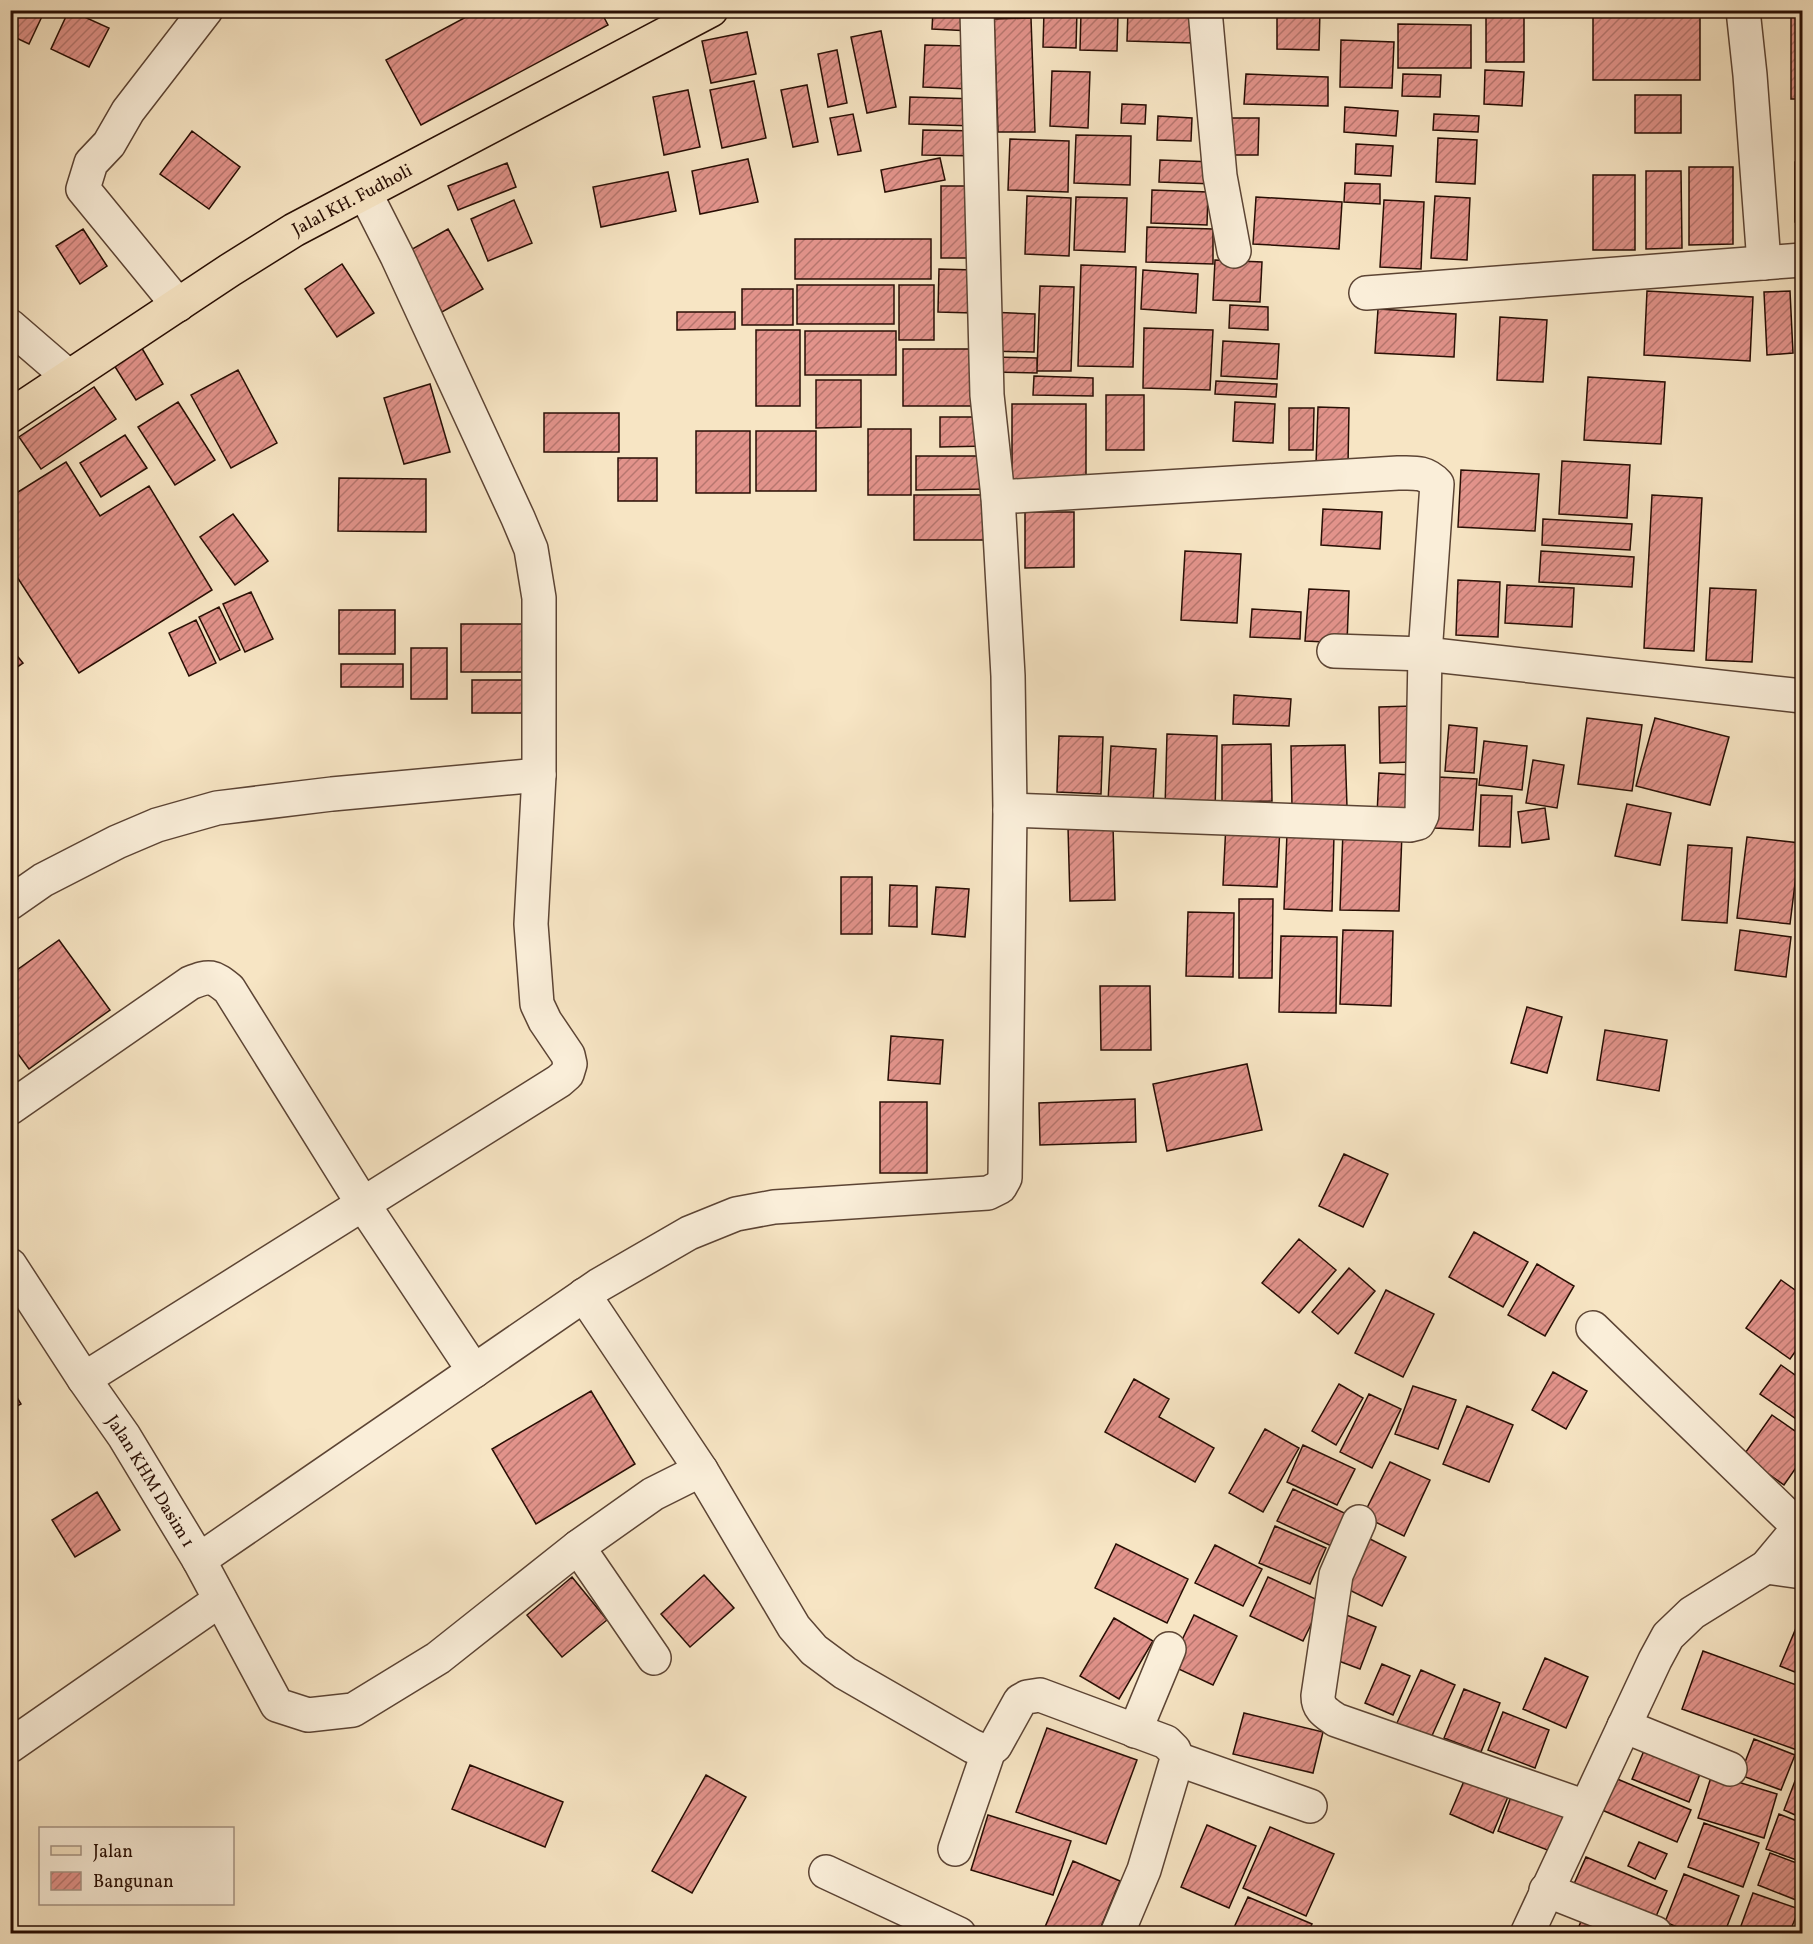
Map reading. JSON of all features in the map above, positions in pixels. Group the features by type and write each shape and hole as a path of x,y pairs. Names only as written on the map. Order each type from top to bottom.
{"main road":[{"name":"Jalal KH. Fudholi","path":"10,416 294,230 711,10"}],"street":[{"path":"178,305 83,189 91,163 109,144 128,111 206,10"},
{"path":"199,1560 584,1295 689,1233 736,1214 774,1207 988,1193 1000,1187 1005,1178 1010,810 1008,676 998,497 987,395 977,10"},
{"path":"1205,10 1220,176 1234,251"},
{"path":"1743,10 1764,263"},
{"path":"84,1379 559,1081 567,1074 570,1064 568,1055 545,1021 537,1004 531,924 539,775 539,598 531,549 397,256 365,193"},
{"path":"1366,293 1803,260"},
{"path":"10,326 69,378"},
{"path":"998,497 1421,472 1431,477 1437,484 1425,654 1422,815 1418,823 1410,825 1010,810"},
{"path":"1334,651 1425,654 1803,696"},
{"path":"10,903 43,880 117,842 157,825 217,808 332,794 539,775"},
{"path":"10,1108 190,983 204,977 216,978 229,989 363,1204 474,1371"},
{"name":"Jalan KHM Dasim 1","path":"10,1265 124,1436 199,1560 277,1705 308,1715 353,1710 438,1658 578,1547"},
{"path":"584,1295 701,1470 794,1627 814,1650 845,1673 972,1746 990,1750"},
{"path":"1527,1934 1654,1660 1668,1636 1692,1613 1766,1567 1801,1526 1593,1328"},
{"path":"654,1658 578,1547 653,1494 701,1470"},
{"path":"1359,1521 1336,1575 1318,1696 1318,1704 1323,1711 1336,1720 1586,1807"},
{"path":"1766,1567 1803,1572"},
{"path":"10,1746 220,1600"},
{"path":"1135,1731 1169,1649"},
{"path":"955,1850 990,1750 995,1746 1020,1701 1027,1697 1040,1695 1170,1745 1177,1759 1144,1870 1117,1934"},
{"path":"1624,1726 1730,1769"},
{"path":"1177,1759 1310,1806"},
{"path":"826,1872 959,1934"},
{"path":"1546,1890 1655,1933"}],"building":[{"path":"10,10 45,10 29,44 10,35"},
{"path":"69,10 109,28 89,67 51,49"},
{"path":"479,10 600,10 608,25 421,125 386,60"},
{"path":"933,10 971,10 971,31 932,29"},
{"path":"1128,10 1194,10 1194,43 1127,41"},
{"path":"1277,10 1320,10 1319,50 1277,49"},
{"path":"1486,10 1524,10 1524,62 1486,62"},
{"path":"1593,10 1700,10 1700,80 1593,80"},
{"path":"1791,10 1802,10 1802,99 1791,99"},
{"path":"1044,11 1077,11 1076,48 1043,47"},
{"path":"1081,13 1118,14 1117,51 1080,50"},
{"path":"1031,18 1035,132 998,132 994,19"},
{"path":"1398,24 1471,25 1471,68 1398,68"},
{"path":"881,31 896,107 867,113 851,37"},
{"path":"747,32 756,74 711,83 702,41"},
{"path":"1341,40 1394,42 1392,88 1340,87"},
{"path":"925,45 970,46 969,89 923,87"},
{"path":"837,50 847,103 828,107 818,54"},
{"path":"1485,70 1524,72 1522,106 1484,104"},
{"path":"1052,71 1090,72 1088,128 1050,126"},
{"path":"1246,74 1328,77 1328,106 1244,104"},
{"path":"1403,74 1441,75 1440,97 1402,96"},
{"path":"754,81 766,138 722,148 710,90"},
{"path":"807,85 818,142 793,147 781,90"},
{"path":"688,90 700,147 664,155 653,97"},
{"path":"1635,95 1681,95 1681,133 1635,133"},
{"path":"910,97 976,99 975,126 909,124"},
{"path":"1122,104 1146,105 1145,124 1121,123"},
{"path":"1345,107 1398,111 1396,136 1344,132"},
{"path":"853,114 861,151 838,155 830,118"},
{"path":"1434,114 1479,116 1478,132 1433,130"},
{"path":"1158,116 1192,118 1191,141 1157,140"},
{"path":"1227,118 1259,118 1258,155 1225,155"},
{"path":"923,130 980,131 979,156 922,155"},
{"path":"192,131 240,167 209,209 160,174"},
{"path":"1076,135 1131,136 1130,185 1074,183"},
{"path":"1438,138 1477,140 1475,184 1436,182"},
{"path":"1010,139 1069,141 1068,192 1008,190"},
{"path":"1356,144 1393,146 1391,176 1355,174"},
{"path":"940,158 945,180 885,192 881,170"},
{"path":"748,159 758,202 700,214 692,171"},
{"path":"1160,160 1215,162 1214,184 1159,182"},
{"path":"1795,162 1802,162 1802,222 1795,222"},
{"path":"507,163 516,187 458,210 448,186"},
{"path":"1689,167 1733,167 1733,244 1689,245"},
{"path":"1646,171 1681,171 1682,248 1646,249"},
{"path":"668,172 676,211 601,227 593,187"},
{"path":"1593,175 1635,175 1635,250 1593,250"},
{"path":"1345,183 1380,184 1380,204 1344,202"},
{"path":"941,186 978,186 978,258 941,258"},
{"path":"1152,190 1208,192 1207,225 1151,223"},
{"path":"1027,196 1071,198 1069,256 1025,254"},
{"path":"1435,196 1470,198 1467,260 1431,258"},
{"path":"1076,197 1127,198 1125,252 1074,250"},
{"path":"1256,197 1342,202 1339,249 1253,244"},
{"path":"514,200 532,243 488,261 471,219"},
{"path":"1384,200 1424,202 1421,269 1380,267"},
{"path":"1147,227 1213,229 1213,264 1146,262"},
{"path":"83,229 107,266 80,284 56,246"},
{"path":"448,229 483,289 442,312 407,252"},
{"path":"795,239 931,239 931,279 795,279"},
{"path":"1215,260 1262,262 1260,302 1213,300"},
{"path":"342,264 374,313 337,337 305,289"},
{"path":"1081,265 1136,267 1133,367 1078,366"},
{"path":"939,269 975,270 973,313 938,312"},
{"path":"1143,270 1198,274 1196,313 1141,309"},
{"path":"797,285 894,285 894,324 797,324"},
{"path":"899,285 934,285 934,340 899,340"},
{"path":"1040,286 1074,287 1071,371 1037,371"},
{"path":"742,289 793,289 793,325 742,325"},
{"path":"1647,291 1753,297 1750,361 1644,355"},
{"path":"1790,291 1793,353 1767,355 1764,292"},
{"path":"1230,305 1268,307 1268,330 1229,328"},
{"path":"1378,309 1456,314 1454,357 1375,353"},
{"path":"677,312 735,312 735,329 677,330"},
{"path":"988,312 1035,314 1034,352 987,351"},
{"path":"1500,317 1547,320 1543,382 1497,380"},
{"path":"1144,328 1213,330 1210,390 1143,388"},
{"path":"756,330 800,330 800,406 756,406"},
{"path":"805,331 896,331 896,375 805,375"},
{"path":"1223,341 1279,344 1277,379 1221,376"},
{"path":"140,345 163,384 136,400 112,362"},
{"path":"903,349 979,349 979,406 903,406"},
{"path":"988,357 1037,358 1037,373 988,372"},
{"path":"238,370 277,443 231,468 191,395"},
{"path":"1034,376 1093,378 1093,396 1033,395"},
{"path":"1588,377 1665,382 1661,444 1584,440"},
{"path":"816,380 861,380 861,427 816,428"},
{"path":"1216,381 1277,384 1276,397 1215,394"},
{"path":"430,384 450,452 404,464 384,398"},
{"path":"94,387 116,419 41,469 19,437"},
{"path":"1106,395 1144,395 1144,450 1106,450"},
{"path":"178,402 215,460 175,485 138,427"},
{"path":"1235,402 1275,404 1273,443 1233,441"},
{"path":"1012,404 1086,404 1086,489 1012,489"},
{"path":"1318,407 1349,408 1348,465 1316,464"},
{"path":"1289,408 1314,408 1313,450 1289,450"},
{"path":"544,413 619,413 619,452 544,452"},
{"path":"940,417 987,417 987,446 940,447"},
{"path":"868,429 911,429 911,495 868,495"},
{"path":"696,431 750,431 750,493 696,493"},
{"path":"756,431 816,431 816,491 756,491"},
{"path":"125,435 147,468 101,497 80,463"},
{"path":"916,456 990,456 990,489 916,490"},
{"path":"618,458 657,458 657,501 618,501"},
{"path":"1562,461 1630,465 1627,518 1559,514"},
{"path":"66,462 100,516 149,486 212,590 79,673 10,566 10,497"},
{"path":"1461,470 1539,474 1535,531 1458,527"},
{"path":"339,478 426,479 426,532 338,531"},
{"path":"914,495 990,495 991,540 914,540"},
{"path":"1652,495 1702,498 1694,651 1644,648"},
{"path":"1323,509 1382,512 1380,549 1321,545"},
{"path":"1025,512 1074,512 1074,567 1025,568"},
{"path":"233,514 268,561 235,585 200,537"},
{"path":"1543,519 1632,524 1630,550 1542,545"},
{"path":"1185,551 1241,554 1237,623 1181,620"},
{"path":"1541,551 1634,557 1632,587 1539,582"},
{"path":"1458,580 1500,582 1498,637 1456,635"},
{"path":"1507,585 1574,588 1572,627 1505,623"},
{"path":"1710,588 1756,590 1752,662 1706,660"},
{"path":"1309,589 1349,591 1347,643 1305,641"},
{"path":"251,592 273,639 245,652 223,604"},
{"path":"219,607 240,650 220,660 199,617"},
{"path":"1252,609 1301,612 1300,639 1250,637"},
{"path":"339,610 395,610 395,654 339,654"},
{"path":"196,620 216,663 189,676 169,633"},
{"path":"461,624 531,624 531,672 461,672"},
{"path":"10,647 23,663 10,672"},
{"path":"411,648 447,648 447,699 411,699"},
{"path":"341,664 403,664 403,687 341,687"},
{"path":"472,680 522,680 522,713 472,713"},
{"path":"1234,695 1291,699 1289,726 1233,724"},
{"path":"1413,706 1413,762 1380,763 1379,707"},
{"path":"1587,718 1642,725 1632,791 1578,784"},
{"path":"1655,718 1729,737 1710,805 1636,786"},
{"path":"1449,725 1477,728 1474,773 1445,771"},
{"path":"1167,734 1217,736 1215,810 1165,808"},
{"path":"1059,736 1103,737 1101,794 1057,792"},
{"path":"1484,741 1527,746 1522,790 1479,785"},
{"path":"1271,744 1272,801 1222,802 1222,745"},
{"path":"1345,745 1347,807 1292,808 1291,746"},
{"path":"1111,746 1156,749 1153,804 1108,802"},
{"path":"1533,760 1564,765 1557,808 1526,803"},
{"path":"1379,773 1413,775 1411,816 1377,815"},
{"path":"1438,777 1477,779 1473,830 1435,828"},
{"path":"1481,795 1512,796 1510,847 1479,846"},
{"path":"1627,804 1671,813 1660,865 1615,856"},
{"path":"1545,808 1549,839 1522,843 1518,812"},
{"path":"1226,823 1280,826 1277,887 1223,885"},
{"path":"1113,826 1115,900 1070,901 1068,827"},
{"path":"1343,831 1402,833 1399,911 1340,910"},
{"path":"1287,833 1334,835 1332,911 1284,909"},
{"path":"1747,837 1800,843 1790,924 1737,918"},
{"path":"1688,845 1732,848 1727,923 1682,920"},
{"path":"841,877 872,877 872,934 841,934"},
{"path":"890,885 917,886 917,927 889,926"},
{"path":"936,887 969,889 965,937 932,934"},
{"path":"1239,899 1273,899 1272,978 1239,978"},
{"path":"1188,912 1234,913 1233,977 1186,976"},
{"path":"1343,930 1393,931 1391,1006 1340,1004"},
{"path":"1740,930 1791,937 1786,977 1735,970"},
{"path":"1281,936 1337,937 1336,1013 1279,1012"},
{"path":"59,940 110,1010 29,1069 10,1043 10,975"},
{"path":"1100,986 1150,986 1151,1050 1101,1050"},
{"path":"1527,1007 1562,1017 1547,1073 1511,1063"},
{"path":"1605,1030 1667,1040 1659,1091 1597,1080"},
{"path":"891,1036 943,1040 940,1084 888,1080"},
{"path":"1247,1064 1262,1130 1167,1151 1153,1084"},
{"path":"1135,1099 1136,1142 1040,1145 1039,1103"},
{"path":"880,1102 927,1102 927,1173 880,1173"},
{"path":"1344,1154 1388,1174 1363,1227 1319,1206"},
{"path":"1474,1232 1528,1262 1503,1307 1449,1277"},
{"path":"1299,1239 1336,1270 1299,1313 1262,1283"},
{"path":"1537,1264 1574,1286 1545,1336 1508,1315"},
{"path":"1349,1268 1375,1291 1338,1334 1312,1312"},
{"path":"1781,1280 1802,1295 1802,1342 1790,1359 1746,1328"},
{"path":"1386,1290 1434,1314 1403,1377 1355,1353"},
{"path":"1781,1365 1802,1380 1802,1423 1760,1394"},
{"path":"1553,1372 1587,1391 1566,1429 1532,1410"},
{"path":"1134,1379 1169,1399 1159,1417 1214,1448 1195,1482 1105,1432"},
{"path":"1339,1384 1363,1398 1336,1445 1312,1431"},
{"path":"10,1386 21,1404 10,1410"},
{"path":"1413,1386 1456,1400 1438,1449 1395,1434"},
{"path":"591,1391 635,1464 536,1524 492,1449"},
{"path":"1369,1394 1401,1409 1372,1468 1340,1452"},
{"path":"1467,1406 1513,1425 1489,1482 1443,1464"},
{"path":"1772,1415 1802,1436 1802,1459 1784,1485 1743,1456"},
{"path":"1265,1429 1299,1448 1263,1512 1229,1493"},
{"path":"1303,1445 1355,1469 1337,1505 1287,1482"},
{"path":"1390,1462 1430,1480 1404,1536 1363,1516"},
{"path":"1293,1489 1353,1517 1338,1549 1277,1521"},
{"path":"97,1492 120,1530 75,1557 52,1520"},
{"path":"1275,1526 1326,1548 1310,1584 1259,1563"},
{"path":"1364,1536 1406,1557 1382,1606 1339,1585"},
{"path":"1116,1544 1188,1579 1167,1623 1095,1588"},
{"path":"1215,1545 1262,1569 1243,1606 1195,1583"},
{"path":"704,1575 734,1608 690,1647 661,1614"},
{"path":"572,1577 607,1620 562,1657 527,1615"},
{"path":"1268,1577 1322,1602 1303,1641 1250,1616"},
{"path":"1344,1614 1376,1627 1360,1669 1328,1657"},
{"path":"1194,1615 1237,1636 1213,1685 1170,1665"},
{"path":"1114,1618 1153,1641 1119,1699 1080,1676"},
{"path":"1799,1621 1802,1623 1802,1675 1780,1666"},
{"path":"1703,1651 1802,1687 1802,1736 1797,1750 1682,1709"},
{"path":"1545,1658 1588,1677 1566,1728 1523,1709"},
{"path":"1382,1664 1410,1676 1393,1715 1365,1703"},
{"path":"1421,1670 1455,1685 1430,1740 1396,1725"},
{"path":"1464,1689 1500,1703 1481,1752 1444,1738"},
{"path":"1503,1712 1549,1730 1535,1768 1488,1750"},
{"path":"1244,1713 1323,1732 1313,1773 1233,1754"},
{"path":"1047,1728 1137,1760 1106,1844 1016,1812"},
{"path":"1754,1739 1795,1755 1781,1790 1740,1775"},
{"path":"1646,1746 1702,1769 1689,1802 1632,1779"},
{"path":"470,1765 563,1802 545,1847 452,1809"},
{"path":"1467,1774 1510,1792 1493,1833 1450,1814"},
{"path":"1712,1774 1777,1794 1764,1838 1698,1818"},
{"path":"706,1775 746,1797 692,1893 652,1871"},
{"path":"1615,1778 1691,1810 1677,1842 1602,1810"},
{"path":"1795,1781 1802,1784 1802,1818 1784,1810"},
{"path":"1512,1794 1573,1817 1558,1854 1498,1831"},
{"path":"1779,1814 1802,1823 1802,1862 1766,1849"},
{"path":"988,1815 1071,1841 1053,1895 971,1870"},
{"path":"1704,1823 1759,1843 1743,1887 1688,1867"},
{"path":"1207,1825 1256,1846 1229,1908 1181,1887"},
{"path":"1270,1827 1334,1854 1306,1916 1243,1888"},
{"path":"1639,1842 1667,1854 1655,1879 1628,1866"},
{"path":"1770,1853 1802,1865 1802,1884 1796,1900 1758,1885"},
{"path":"1586,1857 1667,1891 1654,1921 1573,1886"},
{"path":"1073,1861 1120,1881 1098,1934 1042,1934"},
{"path":"1684,1874 1739,1896 1724,1934 1694,1934 1665,1922"},
{"path":"1753,1893 1799,1909 1789,1934 1738,1934"},
{"path":"1248,1897 1312,1924 1307,1934 1231,1934"},
{"path":"1585,1911 1636,1934 1576,1934"}]}
